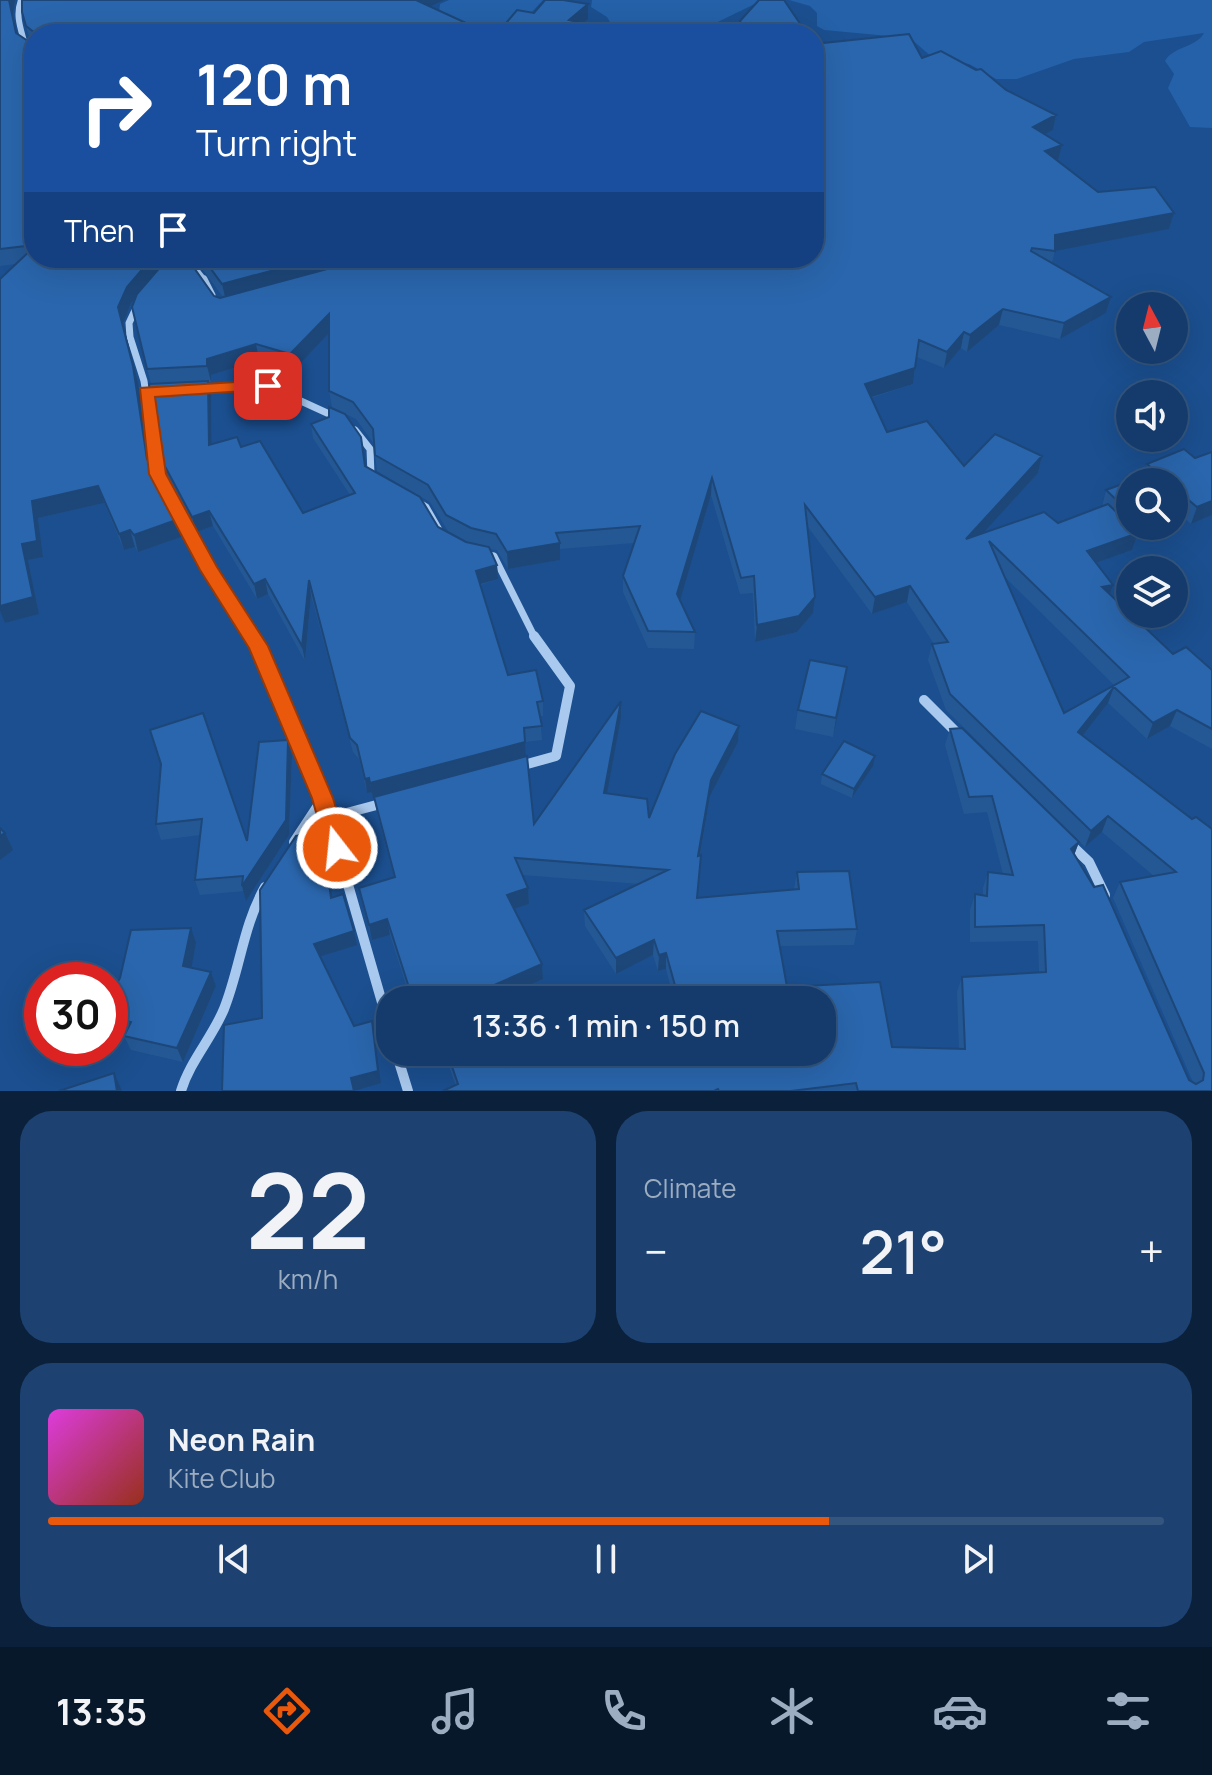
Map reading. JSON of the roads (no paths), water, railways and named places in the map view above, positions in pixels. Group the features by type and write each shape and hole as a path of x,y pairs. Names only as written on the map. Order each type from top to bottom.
{"street":[{"path":"21,0 17,8 24,41"},
{"path":"196,268 218,306"},
{"path":"147,295 129,323 146,392 158,474 209,570 258,646 323,798 377,986"},
{"path":"192,390 268,386 351,423 370,449 371,475 385,483"},
{"path":"146,392 161,391"},
{"path":"412,499 426,507 443,536"},
{"path":"470,551 494,556 534,636 570,686 556,756 510,768"},
{"path":"924,700 968,743"},
{"path":"290,848 323,798"},
{"path":"328,818 389,801"},
{"path":"1056,830 1089,862 1112,910"},
{"path":"181,1091 185,1075 224,1010 250,910 274,873"},
{"path":"400,1066 408,1091"}]}
